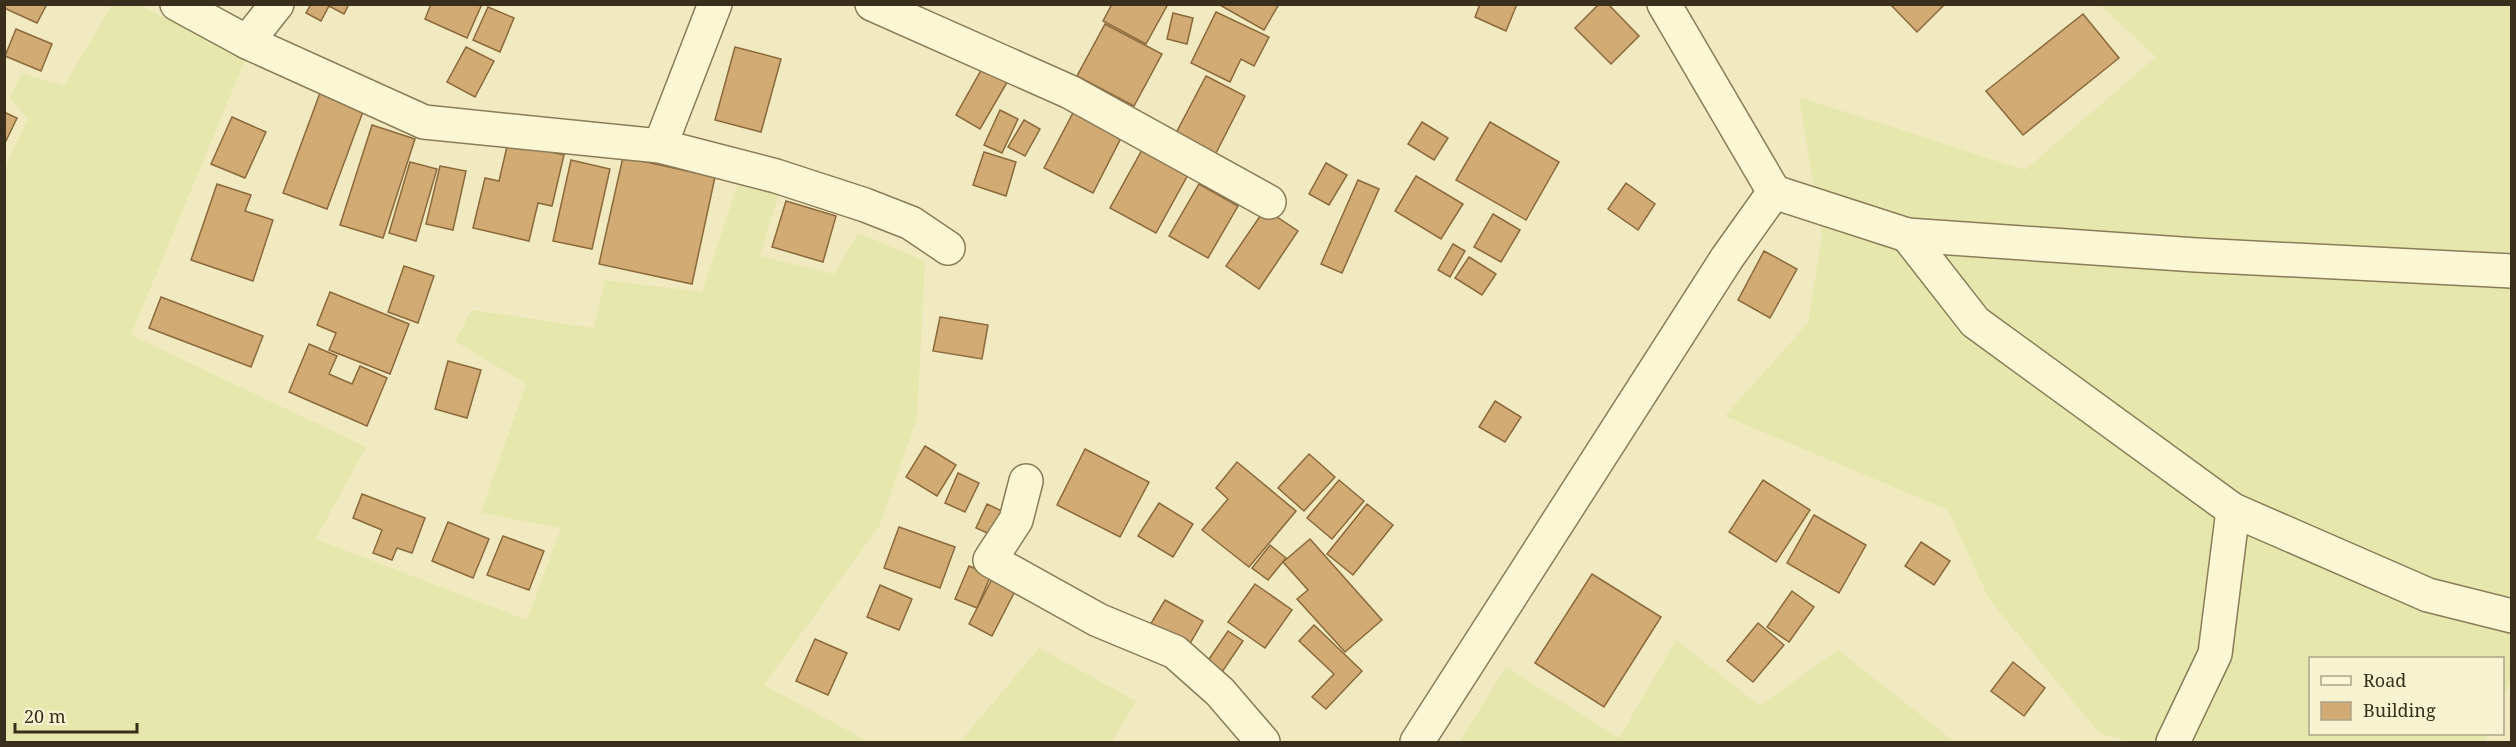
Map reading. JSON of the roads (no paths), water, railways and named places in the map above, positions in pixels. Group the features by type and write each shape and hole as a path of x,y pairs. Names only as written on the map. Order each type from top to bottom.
{"street":[{"path":"177,4 247,42 424,122 660,146 776,176 865,205 911,223 948,248"},
{"path":"247,42 277,4"},
{"path":"660,146 715,4"},
{"path":"872,4 1070,92 1269,202"},
{"path":"1664,4 1774,192 1907,235 2196,255 2511,271"},
{"path":"1417,742 1727,258 1774,192"},
{"path":"1907,235 1975,322 2233,510 2428,595 2511,616"},
{"path":"1026,481 1016,520 990,560 1098,620 1175,652 1220,692 1263,742"},
{"path":"2173,742 2215,654 2233,510"}]}
